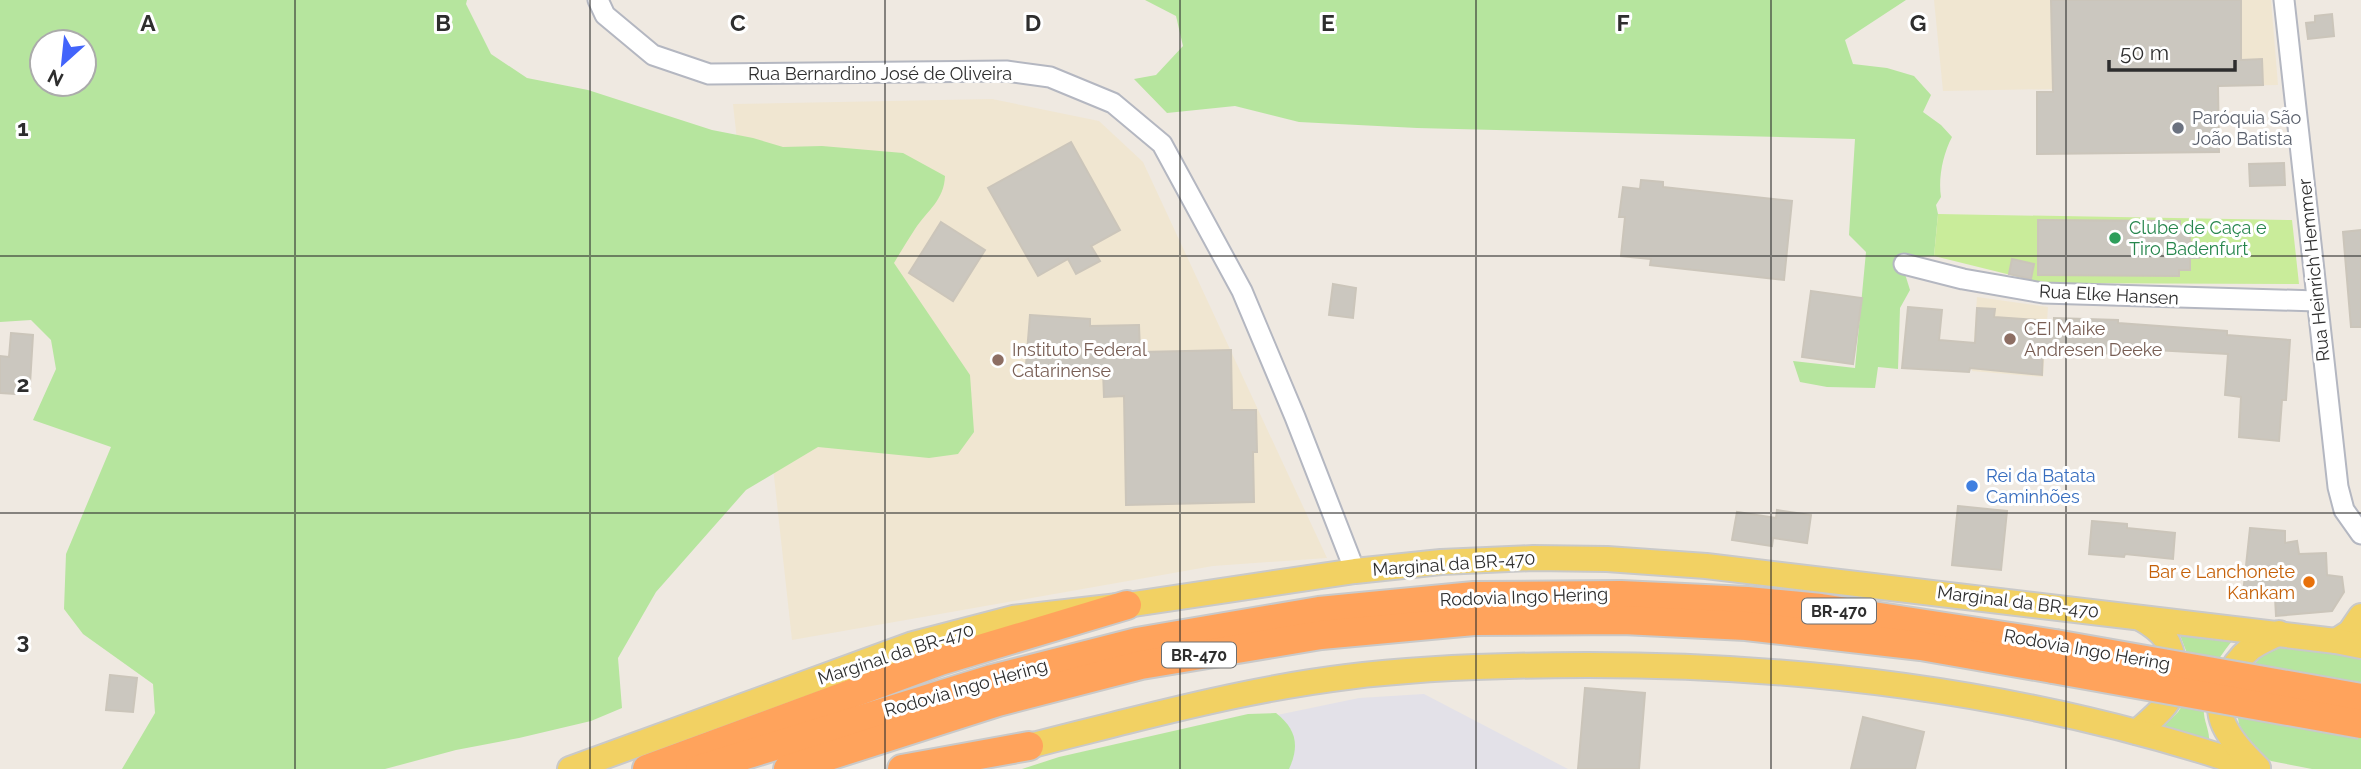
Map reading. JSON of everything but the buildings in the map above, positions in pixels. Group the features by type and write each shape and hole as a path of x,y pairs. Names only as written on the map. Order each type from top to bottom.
{"highway":[{"name":"Rodovia Ingo Hering","path":"700,769 992,678 1137,642 1320,611 1474,596 1621,595 1747,601 1821,608 2361,724"},
{"path":"646,769 940,661 1127,605"},
{"name":"Rodovia Ingo Hering","path":"788,769 998,702 1141,665 1321,635 1474,621 1623,620 1746,626 1920,646 2054,657 2361,698"},
{"path":"902,769 1029,746"}],"main road":[{"name":"Marginal da BR-470","path":"570,769 914,644 1013,618 1127,605 1355,570 1441,562 1533,558 1606,559 1706,566 2134,615 2361,646"},
{"path":"2134,615 2156,627 2169,641 2175,680 2173,691 2162,709 2137,732"},
{"path":"2336,641 2350,632 2361,616"},
{"path":"2258,769 2235,744 2223,723 2221,704 2224,685 2235,664 2252,647 2279,633"},
{"path":"951,769 1029,746 1201,703 1293,685 1462,666 1640,665 1748,669 1876,682 2078,717 2258,769"}],"street":[{"name":"Rua Bernardino José de Oliveira","path":"598,0 605,15 653,55 709,74 1006,71 1050,77 1113,103 1163,144 1242,291 1355,570"},
{"name":"Rua Heinrich Hemmer","path":"2284,0 2338,487 2344,510 2361,534"},
{"name":"Rua Elke Hansen","path":"1905,264 1963,279 2043,293 2317,301"}],"shaded area":[{"path":"1934,0 2271,0 2278,85 1943,91"},
{"name":"Instituto Federal Catarinense","path":"992,99 1099,121 1143,162 1327,558 1213,566 792,640 733,104"},
{"name":"CEI Maike Andresen Deeke","path":"1977,297 2048,307 2043,377 1972,371"},
{"path":"1424,694 1568,769 1071,769 1220,727 1359,698"}],"green space":[{"path":"0,0 467,0 466,4 491,54 527,78 588,90 712,130 783,147 822,146 903,153 945,176 942,192 894,263 970,375 974,432 958,454 929,458 818,447 746,490 656,592 618,658 622,708 591,721 456,750 385,769 122,769 155,713 153,684 83,634 64,609 66,554 111,447 33,420 56,369 51,340 31,320 0,322"},
{"path":"1145,0 1906,0 1845,40 1853,64 1887,68 1914,76 1931,95 1923,112 1952,137 1941,174 1941,197 1936,205 1938,214 1934,256 1906,257 1905,274 1910,290 1900,308 1898,369 1878,367 1875,388 1827,387 1800,382 1793,361 1855,368 1866,252 1849,235 1855,139 1417,128 1299,122 1235,106 1167,113 1134,79 1156,75 1183,46 1176,16"},
{"name":"Clube de Caça e Tiro Badenfurt","path":"1938,214 2292,220 2299,284 2043,283 1934,256"},
{"path":"2180,635 2232,641 2220,657 2207,684 2204,714 2209,742 2162,728 2185,701 2188,656"},
{"path":"2298,646 2361,657 2361,769 2312,769 2271,761 2251,748 2239,724 2236,707 2247,672 2262,656 2279,648"},
{"path":"1276,713 1288,725 1294,738 1294,752 1289,769 1022,769 1059,757 1248,714"}],"place":[{"name":"Paróquia São João Batista","path":"2178,128"},
{"name":"Clube de Caça e Tiro Badenfurt","path":"2115,238"},
{"name":"CEI Maike Andresen Deeke","path":"2010,339"},
{"name":"Instituto Federal Catarinense","path":"998,360"},
{"name":"Rei da Batata Caminhões","path":"1972,486"},
{"name":"Bar e Lanchonete Kankam","path":"2309,582"}]}
